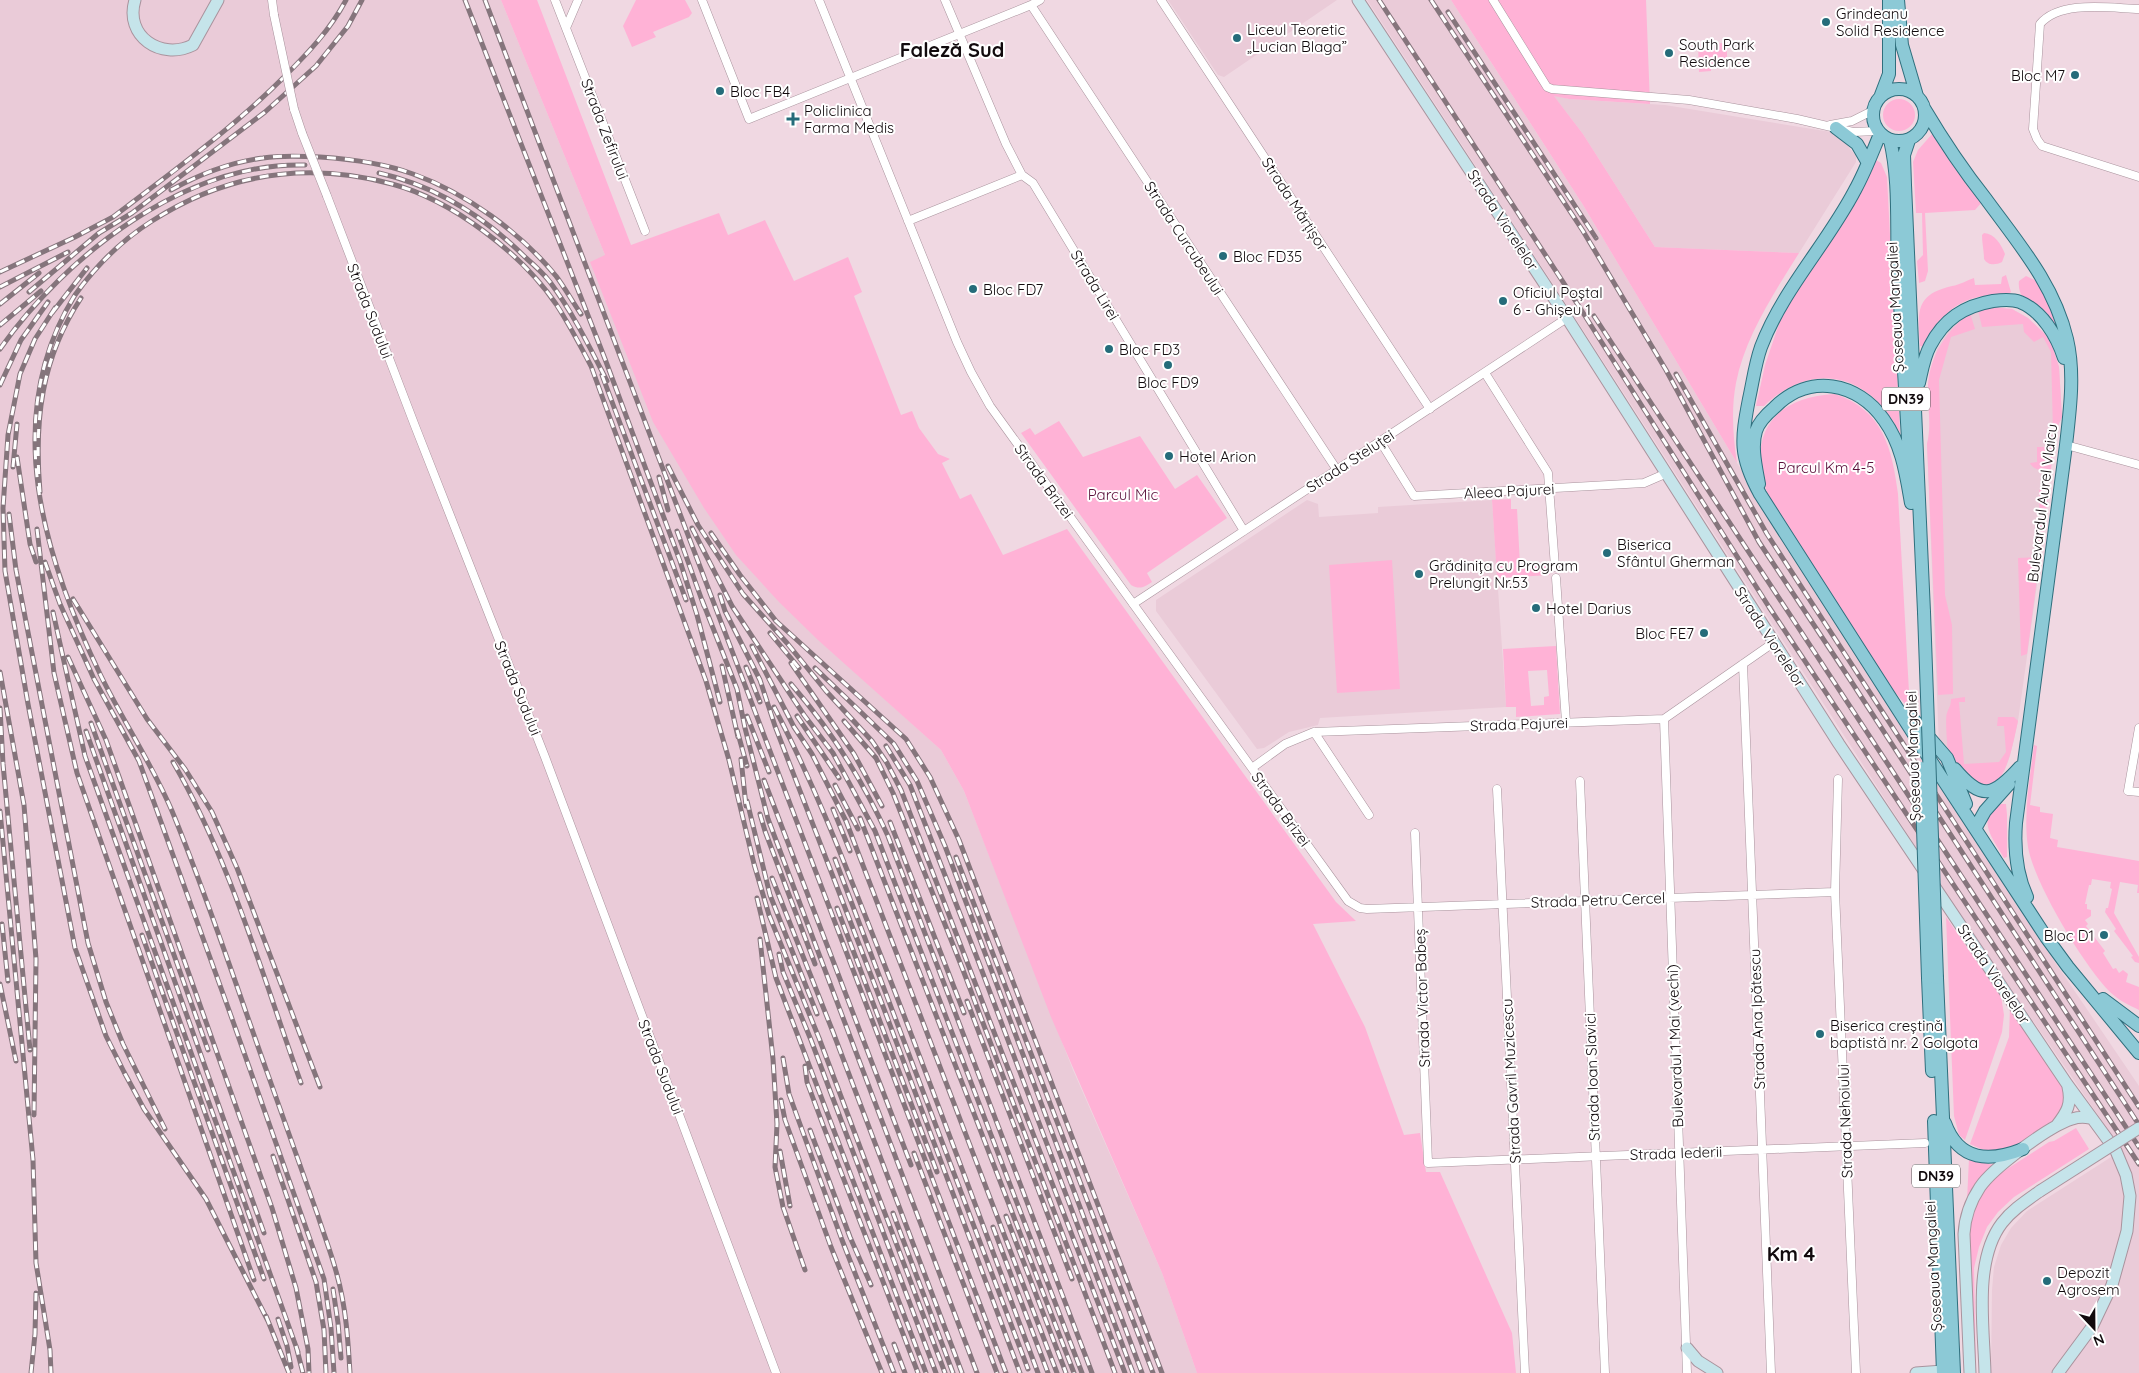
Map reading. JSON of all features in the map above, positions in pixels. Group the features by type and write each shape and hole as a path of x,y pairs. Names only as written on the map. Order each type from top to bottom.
{"main road":[{"path":"1872,111 1889,74 1889,0"},
{"path":"1898,0 1902,45 1917,96 1924,108 1924,123 1916,136 1909,140 1896,142 1883,135 1850,199 1774,317 1758,358 1748,406 1744,455 1748,470 1760,494 1938,772 1976,827"},
{"path":"1881,95 1895,89 1903,89 1917,96"},
{"name":"Bulevardul Aurel Vlaicu","path":"1924,108 1950,150 2014,234 2049,290 2060,312 2068,341 2071,378 2066,445 2016,823 2016,860 2023,888 2046,937"},
{"name":"DN39","path":"1872,111 1874,125 1883,135"},
{"path":"1832,127 1857,144 1868,163"},
{"name":"Șoseaua Mangaliei","path":"1883,135 1896,186 1898,275 1911,503 1920,612"},
{"name":"Șoseaua Mangaliei","path":"1909,140 1904,155 1915,400 1920,612 1947,1372"},
{"path":"1915,400 1924,359 1930,345 1941,329 1968,306 1998,300 2018,302 2040,317 2060,346 2071,378"},
{"path":"1760,494 1755,456 1757,429 1764,418 1780,401 1802,388 1816,385 1845,389 1870,404 1884,419 1902,459 1911,503"},
{"path":"1748,406 1750,418 1757,429"},
{"path":"1879,679 1968,784 1979,791 1987,791 2002,785 2020,767"},
{"path":"1976,827 1984,811 2009,784 2020,767 2026,748"},
{"path":"1947,758 1976,827"},
{"name":"Bulevardul Aurel Vlaicu","path":"1976,827 2046,937 2068,967 2139,1053"},
{"path":"2001,867 2011,868 2016,860"},
{"name":"Bulevardul Aurel Vlaicu","path":"2068,967 2110,1006 2139,1026"},
{"name":"Șoseaua Mangaliei","path":"1933,978 1942,1113 1947,1372"},
{"path":"1942,1113 1953,1138 1973,1155 1990,1158 2023,1149"}],"street":[{"path":"135,0 133,16 138,30 144,39 154,46 172,52 193,46 218,0"},
{"name":"Strada Sudului","path":"272,0 294,109 302,133 545,757 776,1373"},
{"name":"Strada Zefirului","path":"555,0 644,231"},
{"path":"566,28 578,0"},
{"path":"702,0 749,120 1040,0"},
{"name":"Strada Brizei","path":"819,0 957,342 990,406 1348,901 1360,908"},
{"name":"Strada Lirei","path":"946,0 1006,144 1022,175 1033,183 1244,531"},
{"name":"Strada Mărțișor","path":"1161,0 1430,409"},
{"name":"Strada Viorelelor","path":"1358,0 1567,318 1773,643 2090,1118 2116,1150 2126,1175 2130,1196 2128,1231 2108,1294 2092,1327 2058,1373"},
{"path":"1492,0 1547,87 1552,89 1689,100 1853,132 1883,135"},
{"name":"Strada Curcubeului","path":"1031,5 1337,470"},
{"path":"2139,9 2068,6 2046,16 2040,24 2033,129 2042,146 2139,177"},
{"path":"1832,127 1872,111"},
{"path":"908,221 1022,175"},
{"name":"Strada Steluței","path":"1133,604 1567,318"},
{"path":"1485,373 1548,473 1555,567"},
{"name":"Aleea Pajurei","path":"1380,441 1414,496 1644,483 1666,473"},
{"path":"2066,445 2139,465"},
{"path":"1556,578 1566,722"},
{"path":"1664,719 1773,643"},
{"name":"Strada Ana Ipătescu","path":"1743,664 1771,1373"},
{"name":"Strada Pajurei","path":"1252,768 1285,744 1314,732 1664,719"},
{"name":"Bulevardul 1 Mai (vechi)","path":"1664,719 1688,1373"},
{"path":"2139,728 2128,791 2139,792"},
{"path":"1314,732 1369,815"},
{"name":"Strada Nehoiului","path":"1838,779 1835,892 1856,1373"},
{"name":"Strada Ioan Slavici","path":"1580,781 1605,1373"},
{"name":"Strada Gavril Muzicescu","path":"1497,789 1525,1373"},
{"name":"Strada Victor Babeș","path":"1415,833 1428,1163"},
{"name":"Strada Petru Cercel","path":"1360,908 1418,908 1585,900 1835,892"},
{"path":"2056,1126 2068,1110 2070,1104 2067,1084"},
{"path":"1970,1373 1965,1218 1972,1200 1990,1174 2056,1126 2074,1118 2090,1118"},
{"path":"1986,1373 1984,1290 1988,1251 1992,1240 2003,1222 2020,1205 2040,1191 2139,1128"},
{"name":"Strada Iederii","path":"1428,1163 1925,1143"},
{"path":"1686,1348 1698,1361 1717,1373"},
{"path":"1916,1373 1947,1372"}],"shaded area":[{"path":"0,0 501,0 605,255 856,673 941,750 964,791 1073,1070 1162,1273 1197,1373 0,1373"},
{"name":"Liceul Teoretic „Lucian Blaga”","path":"1168,0 1337,0 1224,77 1218,75"},
{"path":"1367,0 1451,0 1583,205 1737,463 2017,906 2139,1086 2139,1373 1991,1373 1992,1290 1994,1267 2001,1245 2011,1228 2027,1211 2122,1150 1948,897 1574,316"},
{"path":"1553,95 1569,99 1665,105 1837,133 1856,156 1856,162 1799,253 1655,247 1583,134"},
{"path":"2012,309 2028,318 2045,334 2052,345 2059,367 2062,417 2055,432 2041,556 2018,721 2010,756 2004,772 1969,777 1939,746 1927,444 1931,430 1928,386 1937,349 1949,330 1959,321 1978,310"},
{"path":"1307,500 1318,504 1319,517 1378,513 1378,507 1492,500 1506,707 1320,718 1318,725 1289,732 1264,748 1257,749 1156,611 1156,600"}],"green space":[{"path":"501,0 537,0 631,245 719,213 728,235 765,220 794,281 848,257 862,292 854,296 901,415 912,411 919,428 938,454 950,459 942,463 960,499 971,494 1003,555 1067,529 1336,902 1356,921 1313,924 1365,1027 1404,1135 1420,1133 1426,1172 1440,1172 1512,1333 1516,1373 1197,1373 1162,1273 1051,1017 964,791 941,750 818,640 779,602 736,555 704,508 653,422 590,262 605,255"},
{"path":"636,0 685,0 692,13 689,17 653,32 656,37 632,47 623,26"},
{"path":"1451,0 1646,0 1650,104 1569,99 1554,96 1583,134 1655,247 1799,253 1761,316 1740,366 1734,393 1733,413 1737,463 1583,205"},
{"path":"1727,43 1727,66 1711,67 1711,71 1699,72 1698,44"},
{"path":"1899,99 1905,100 1910,104 1914,109 1914,121 1910,126 1905,130 1899,131 1893,130 1888,126 1884,121 1883,115 1884,109 1888,104 1893,100"},
{"path":"1933,133 1983,201 1975,210 1925,213 1928,271 1925,281 1919,283 1917,261 1923,255 1922,213 1916,213 1913,162 1918,150"},
{"name":"Parcul Km 4-5","path":"1876,160 1881,163 1887,177 1900,433 1888,413 1873,397 1857,386 1839,380 1821,378 1802,382 1783,391 1764,406 1756,406 1765,365 1782,315"},
{"path":"1984,233 1994,237 1999,243 2005,254 2002,262 1992,264 1984,259 1982,235"},
{"path":"2006,275 2011,292 2009,294 1967,300 1948,313 1932,333 1924,347 1920,346 1919,314 1925,300 1931,294 1974,278 1975,285 2001,284 2002,277"},
{"path":"2026,276 2041,283 2060,325 2055,328 2026,302 2019,289 2019,281"},
{"path":"1993,307 2012,309 2028,318 2045,334 2052,345 2059,367 2062,417 2055,432 2053,432 2051,352 2043,337 2034,342 2024,332 2023,324 1982,327 1978,310"},
{"path":"1970,313 1975,329 1951,337 1939,380 1945,595 1952,625 1953,694 1938,695 1927,444 1929,422 1928,385 1932,363 1941,344 1954,327"},
{"name":"Parcul Km 4-5","path":"1835,394 1851,401 1864,410 1874,421 1888,446 1896,477 1910,710 1878,672 1768,495 1762,474 1760,455 1763,438 1770,424 1780,412 1795,403 1813,397"},
{"name":"Parcul Mic","path":"1059,421 1083,457 1140,436 1175,489 1197,475 1227,518 1147,573 1152,582 1142,587 1131,585 1021,433 1030,428 1035,435"},
{"path":"2037,447 2053,447 2051,470 2036,469 2030,463 2037,462"},
{"path":"2049,489 2040,557 2039,490"},
{"path":"1511,499 1511,509 1517,509 1520,565 1549,563 1550,575 1497,578 1492,500"},
{"path":"2040,557 2027,654 2021,656 2018,558"},
{"path":"1392,560 1400,689 1337,693 1329,565"},
{"path":"1556,646 1560,714 1516,717 1516,707 1506,707 1503,649","holes":["1547,670 1549,696 1544,697 1544,705 1531,706 1528,671"]},
{"path":"1965,697 1965,702 1959,702 1964,764 1999,762 2006,752 2004,726 1997,726 1998,717 2014,717 2018,721 2004,771 1997,781 1989,787 1979,785 1967,775 1953,760 1948,751 1946,720 1951,699"},
{"path":"2034,745 2037,746 2030,805 2040,807 2040,812 2053,814 2050,838 2058,840 2057,847 2139,861 2139,893 2137,893 2138,885 2120,882 2114,913 2139,957 2139,963 2135,962 2131,957 2133,956 2114,931 2116,929 2105,912 2106,908 2108,908 2112,889 2110,888 2111,882 2092,879 2085,904 2087,904 2087,909 2091,910 2091,916 2085,920 2088,924 2086,926 2105,951 2103,953 2113,969 2116,968 2119,973 2123,970 2128,974 2126,982 2139,987 2139,1010 2113,995 2099,980 2074,944 2050,902 2032,862 2028,847 2026,822"},
{"path":"2001,804 2006,804 2007,815 2007,857 2004,858 1992,837 1987,822 1993,810"},
{"path":"1946,917 2001,996 2004,1015 2002,1032 1965,1140 1959,1135 1954,1116"},
{"path":"2010,1006 2067,1093 2066,1099 2054,1121 2009,1150 1993,1151 1981,1149 1970,1144 2009,1037"},
{"path":"2076,1128 2089,1149 2014,1197 1998,1212 1987,1227 1979,1247 1974,1268 1976,1373 1972,1373 1967,1232 1976,1201 1992,1180 2007,1169 2049,1142"},
{"path":"1969,1158 1998,1165 1967,1201"}],"railway":[{"path":"113,217 201,150 264,96 318,41 346,0"},
{"path":"29,292 99,233 132,213 265,112 316,66 348,26 362,0"},
{"path":"465,0 605,359 680,561 697,615 720,702"},
{"path":"485,0 1006,1373"},
{"path":"1379,0 1580,308 1769,607 2139,1164"},
{"path":"1431,0 1583,231 1666,370 1759,542 2139,1125"},
{"path":"1448,12 1596,238"},
{"path":"171,190 204,174 227,166 277,156 343,159 379,164 402,170 453,192 509,229 556,276 581,314"},
{"path":"0,349 27,314 59,280 94,249 133,221 174,197 216,179 260,168 305,165"},
{"path":"350,1373 345,1311 333,1260 209,908 172,811 147,759 101,676 80,630 62,583 48,535 38,486 35,437 39,389 52,341 75,295 91,274 130,237 152,221 180,205 238,182 298,173 329,173 360,177 392,184 438,202 483,231 524,266 556,304 579,342 591,366 706,681 729,760 754,864 769,915 819,1038 945,1373"},
{"path":"379,173 420,186 459,205 494,229 510,243 550,282 580,330 607,381"},
{"path":"0,272 113,217"},
{"path":"0,287 68,252"},
{"path":"52,313 87,268"},
{"path":"0,304 39,273"},
{"path":"0,325 41,291"},
{"path":"40,492 38,440 43,391 57,344 81,298"},
{"path":"0,385 21,340 48,302"},
{"path":"55,308 35,339 20,374 8,435 3,508 5,571 28,704 75,948 106,1036 124,1072 144,1109 206,1199 268,1321"},
{"path":"1594,316 2139,1147"},
{"path":"1676,374 1767,534 2139,1107"},
{"path":"602,375 686,600"},
{"path":"13,467 17,424"},
{"path":"17,457 30,544 36,562"},
{"path":"668,466 698,525 743,594 787,643 826,691 872,741 887,763 901,790 1125,1373"},
{"path":"659,477 668,510"},
{"path":"9,514 16,570 88,943 106,1002 123,1044 165,1129"},
{"path":"692,528 732,606 804,715 833,753 875,831 1082,1373"},
{"path":"37,529 54,673 77,773 254,1280"},
{"path":"677,531 704,606"},
{"path":"711,533 740,575 776,621 906,739 930,777 959,840 1162,1373"},
{"path":"45,562 60,604 94,679 139,761 230,1013 324,1279 331,1328 334,1373"},
{"path":"720,595 725,611 760,680 775,726 884,1009 1020,1373"},
{"path":"73,599 147,719 185,769 212,812 237,868 320,1087"},
{"path":"702,600 737,689 768,819 977,1373"},
{"path":"53,612 85,756 298,1352"},
{"path":"770,633 799,668"},
{"path":"752,646 794,727 812,754 846,821 1057,1373"},
{"path":"68,657 106,740 272,1208 296,1288 308,1349 309,1373"},
{"path":"791,663 854,754 882,806"},
{"path":"722,666 738,737"},
{"path":"746,667 760,702"},
{"path":"815,668 894,744 917,781 945,846 1142,1373"},
{"path":"0,672 24,805 36,959 34,1115"},
{"path":"791,684 833,738 857,776 888,836 1092,1373"},
{"path":"774,707 818,799 856,893 921,1060 1038,1373"},
{"path":"0,708 3,764 30,1050"},
{"path":"747,716 769,772"},
{"path":"797,716 839,778"},
{"path":"844,721 876,758 893,793 963,970 1115,1373"},
{"path":"91,723 208,1050"},
{"path":"737,730 747,766"},
{"path":"86,731 264,1233"},
{"path":"886,746 910,785 1133,1373"},
{"path":"741,759 746,806"},
{"path":"173,762 194,800 229,879 301,1083"},
{"path":"764,780 911,1165"},
{"path":"835,785 858,829"},
{"path":"747,801 770,895 817,1014"},
{"path":"833,809 850,851"},
{"path":"0,811 33,1160 36,1263 50,1350 51,1373"},
{"path":"760,814 815,964"},
{"path":"860,818 1074,1373"},
{"path":"890,822 964,1013"},
{"path":"956,857 1153,1373"},
{"path":"835,859 1028,1369"},
{"path":"772,878 833,1032 962,1373"},
{"path":"757,898 776,978 926,1373"},
{"path":"837,908 937,1172"},
{"path":"2,924 8,981"},
{"path":"142,935 264,1279"},
{"path":"760,939 773,1059 777,1124 775,1167 783,1207 805,1270"},
{"path":"779,954 783,972 811,1040 936,1373"},
{"path":"0,984 16,1061"},
{"path":"967,1001 1072,1279"},
{"path":"783,1058 789,1094 842,1240 894,1373"},
{"path":"805,1066 807,1082 918,1373"},
{"path":"781,1100 785,1120 831,1247 882,1373"},
{"path":"810,1130 850,1237 871,1285"},
{"path":"780,1151 790,1206"},
{"path":"914,1153 997,1373"},
{"path":"273,1156 316,1282 324,1330 326,1373"},
{"path":"893,1213 953,1373"},
{"path":"1006,1216 1066,1373"},
{"path":"993,1227 1048,1373"},
{"path":"333,1289 341,1358"},
{"path":"31,1373 35,1334 36,1293"},
{"path":"266,1316 289,1373"},
{"path":"278,1319 287,1346 291,1367"},
{"path":"894,1344 905,1373"},
{"path":"296,1346 303,1373"}],"place":[{"name":"Grindeanu Solid Residence","path":"1826,22"},
{"name":"Liceul Teoretic „Lucian Blaga”","path":"1237,38"},
{"name":"South Park Residence","path":"1669,53"},
{"name":"Bloc M7","path":"2075,75"},
{"name":"Bloc FB4","path":"720,91"},
{"name":"Policlinica Farma Medis","path":"793,119"},
{"name":"Bloc FD35","path":"1223,256"},
{"name":"Bloc FD7","path":"973,289"},
{"name":"Oficiul Poștal 6 - Ghișeu 1","path":"1503,301"},
{"name":"Bloc FD3","path":"1109,349"},
{"name":"Bloc FD9","path":"1168,365"},
{"name":"Hotel Arion","path":"1169,456"},
{"name":"Biserica Sfântul Gherman","path":"1607,553"},
{"name":"Grădinița cu Program Prelungit Nr.53","path":"1419,574"},
{"name":"Hotel Darius","path":"1536,608"},
{"name":"Bloc FE7","path":"1704,633"},
{"name":"Bloc D1","path":"2104,935"},
{"name":"Biserica creștină baptistă nr. 2 Golgota","path":"1820,1034"},
{"name":"Depozit Agrosem","path":"2047,1281"}],"district":[{"name":"Faleză Sud","path":"952,49"},
{"name":"Km 4","path":"1791,1253"}]}
